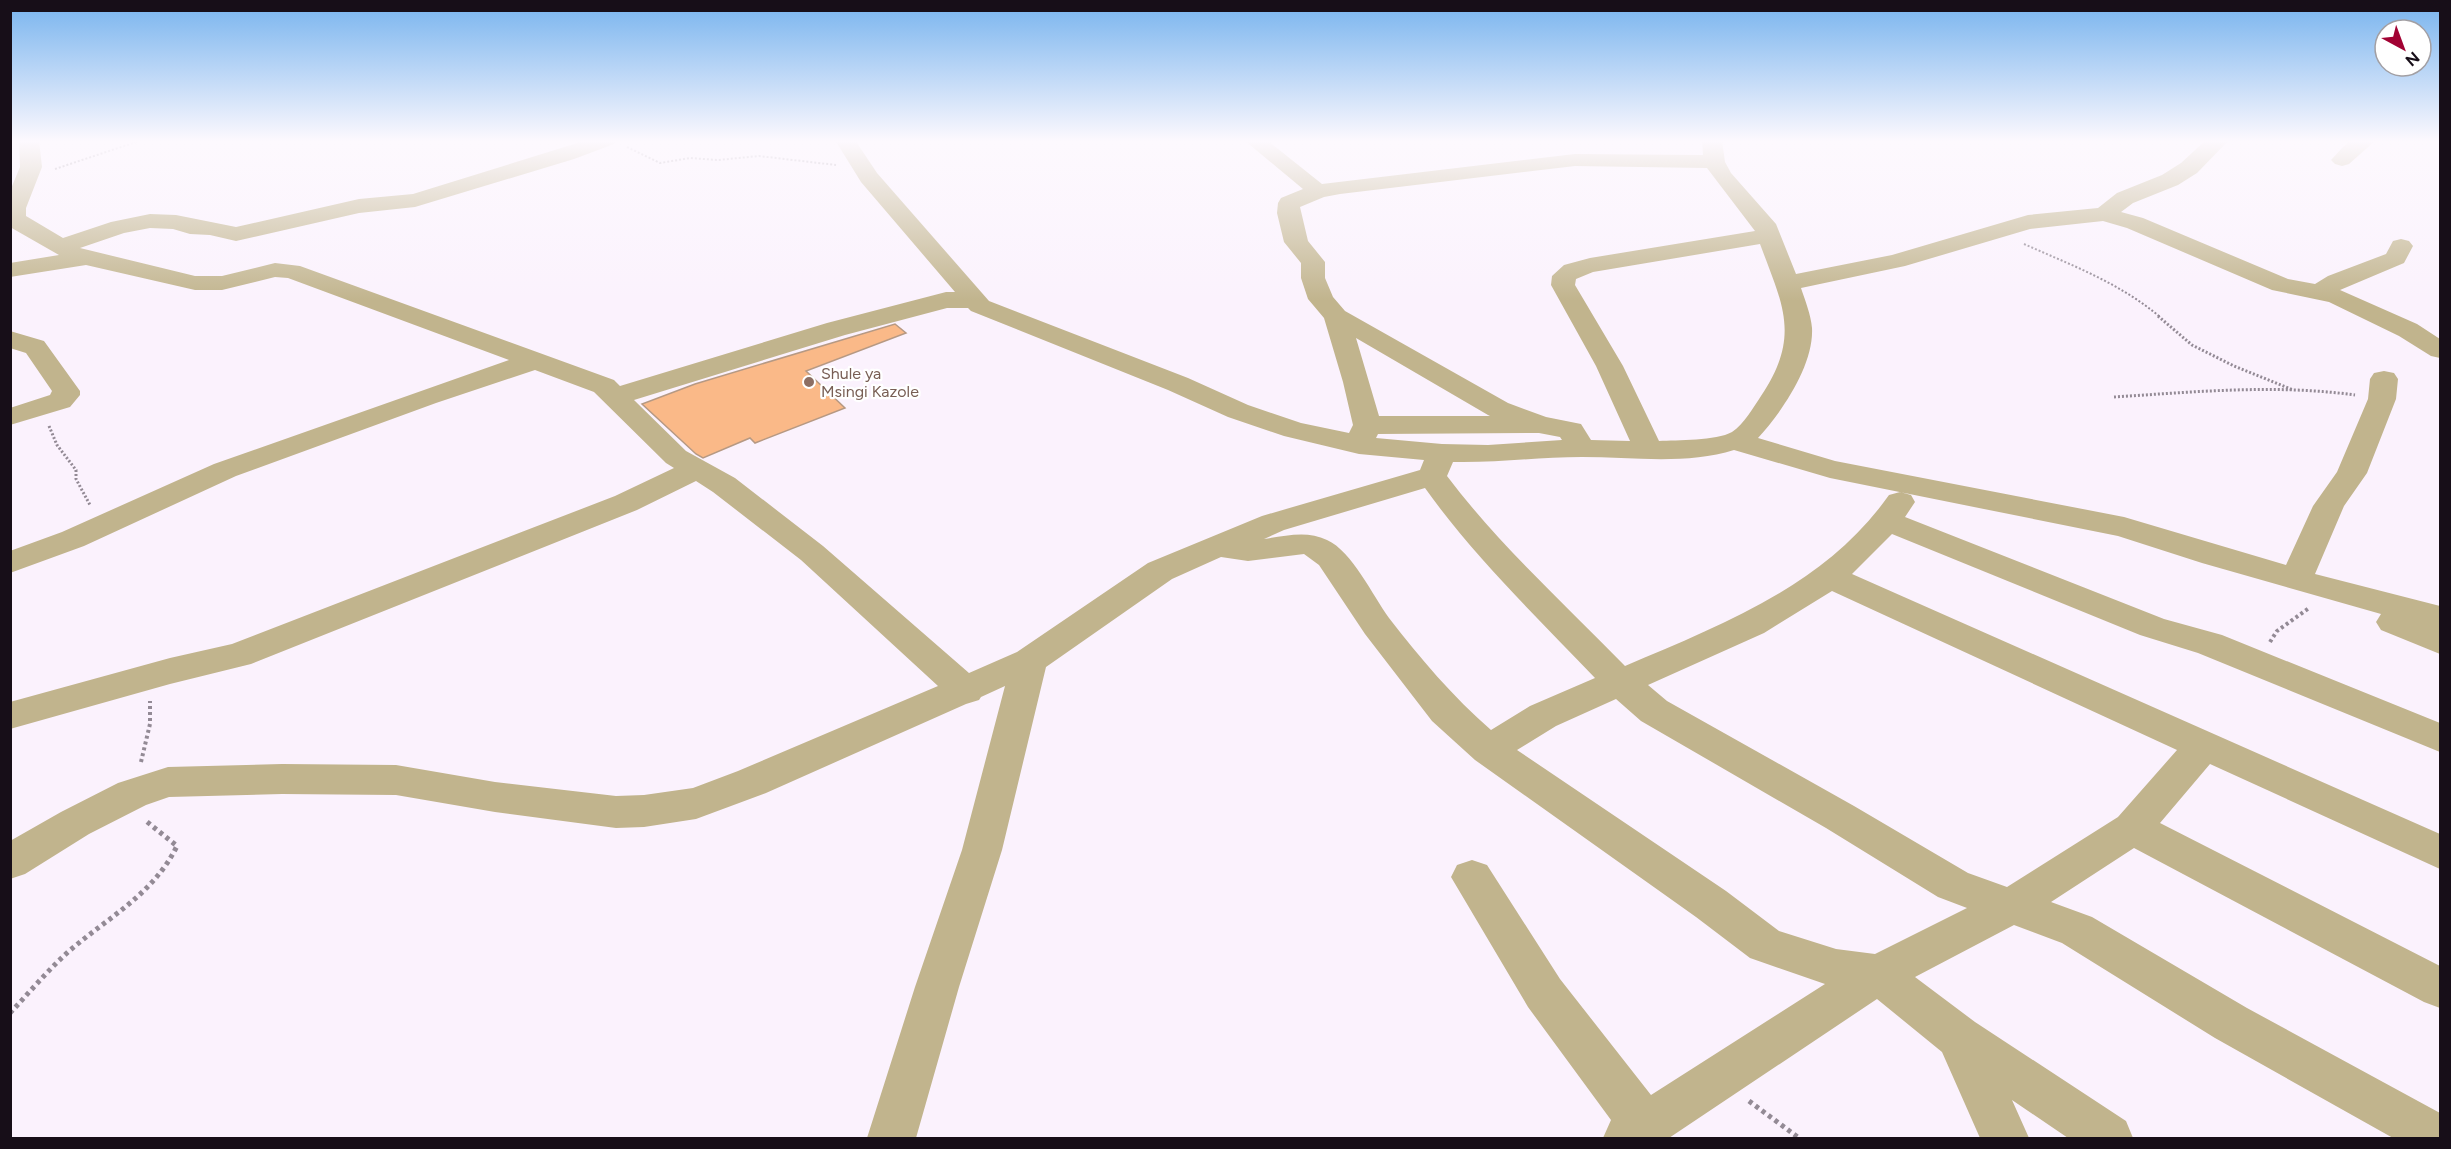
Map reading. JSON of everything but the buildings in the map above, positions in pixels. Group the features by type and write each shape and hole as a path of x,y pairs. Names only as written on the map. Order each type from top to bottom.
{"street":[{"path":"21,194 13,214 14,219 22,228 72,252 203,284 227,282 268,271 291,271 604,386 676,457 724,485 812,553 966,691"},
{"path":"10,270 72,252 119,227 150,221 176,222 190,227 210,228 236,234 359,206 420,199 438,194"},
{"path":"884,194 974,300 1004,318 1053,334 1238,411 1294,430 1363,435 1437,465 1456,509 1620,681 1654,711 1840,817 1953,885 2077,930 2231,1023 2439,1138"},
{"path":"1310,194 1289,203 1288,208 1296,231 1296,242 1313,261 1313,278 1321,299 1336,316 1498,409 1539,424"},
{"path":"1735,441 1754,426 1778,393 1786,379 1799,340 1799,325 1787,283 1769,236 1755,212 1738,194"},
{"path":"2104,214 2125,198 2136,194"},
{"path":"1787,283 1896,261 2028,222 2104,214 2135,223 2281,285 2299,290 2321,291 2336,296 2408,330 2440,350"},
{"path":"10,255 22,228"},
{"path":"1648,451 1607,358 1563,285 1564,276 1573,270 1590,266 1769,236"},
{"path":"2321,291 2337,281 2396,258 2401,246"},
{"path":"616,396 836,329 946,300 974,300"},
{"path":"1336,316 1363,435"},
{"path":"10,339 35,347 66,391 66,397 52,404 10,417"},
{"path":"10,563 86,533 225,470 534,360"},
{"path":"2308,582 2329,506 2352,473 2383,389"},
{"path":"1363,435 1379,423 1430,426 1539,424 1571,430 1581,448"},
{"path":"10,862 75,823 132,794 168,782 396,780 506,798 616,812 644,812 696,803 966,691 1030,662 1160,571 1274,523 1437,465 1581,448 1648,451 1735,441 1830,469 2124,527 2213,556 2352,596 2440,617"},
{"path":"10,716 239,655 626,503 698,469"},
{"path":"1488,750 1543,716 1752,624 1830,577 1887,521 1911,485"},
{"path":"1887,521 2152,627 2210,644 2440,738"},
{"path":"1215,547 1248,551 1304,544 1316,548 1331,558 1377,626 1445,711 1488,750 1711,904 1765,945 1836,968 1878,974 1959,1037 2109,1138"},
{"path":"1830,577 2205,744 2440,852"},
{"path":"2352,596 2358,605 2440,642"},
{"path":"892,1138 982,850 1030,662"},
{"path":"1472,878 1636,1133 1878,974 2011,906 2132,828 2205,744"},
{"path":"2132,828 2440,988"},
{"path":"1959,1037 2005,1138"}],"path":[{"path":"1988,234 2014,240 2115,285 2143,303 2192,345 2234,366 2293,390"},
{"path":"2114,396 2219,390 2383,389"},
{"path":"52,404 48,422 54,443 66,462 76,470 76,479 95,514 86,533"},
{"path":"2269,668 2267,648 2273,635 2287,622 2305,612 2314,601 2308,582"},
{"path":"10,1013 67,953 141,894 171,862 177,846 148,822 134,817 130,809 150,724 147,679"},
{"path":"1719,1078 1799,1138"}],"place":[{"name":"Shule ya Msingi Kazole","path":"809,382"}]}
